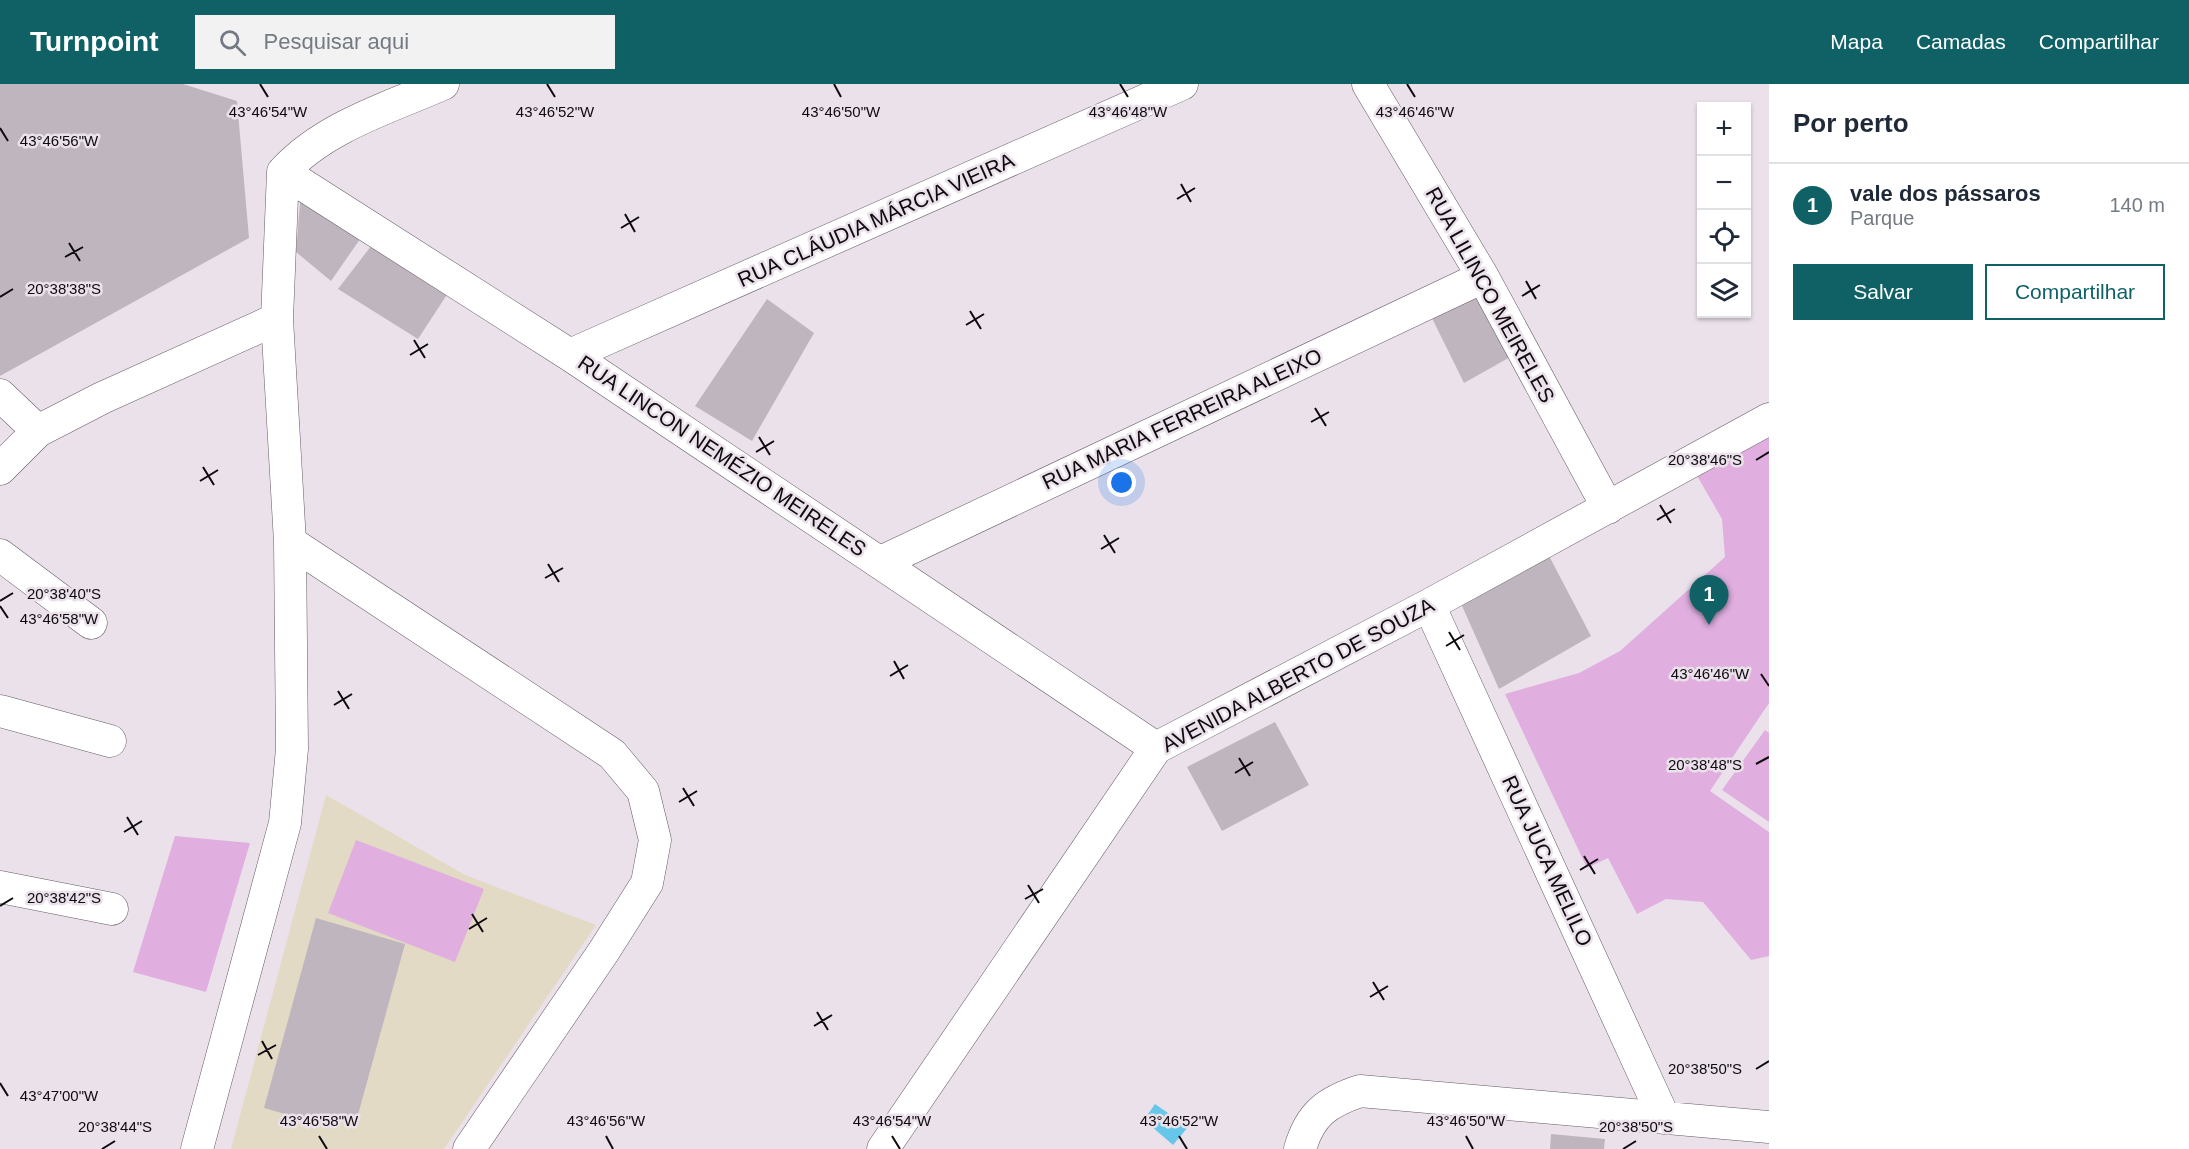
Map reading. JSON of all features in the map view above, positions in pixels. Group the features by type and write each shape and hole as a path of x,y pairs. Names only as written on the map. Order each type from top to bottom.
{"street":[{"path":"196,1149 285,823 292,749 290,542 277,319 283,172 301,152 324,137 443,84"},
{"name":"RUA CLÁUDIA MÁRCIA VIEIRA","path":"570,355 1182,84"},
{"name":"RUA LILINCO MEIRELES","path":"1368,84 1483,277 1608,508"},
{"name":"RUA LINCON NEMÉZIO MEIRELES","path":"283,172 570,355 1156,748"},
{"name":"RUA MARIA FERREIRA ALEIXO","path":"881,562 1483,277"},
{"path":"0,469 38,431 102,398 277,319"},
{"path":"0,395 38,431"},
{"name":"AVENIDA ALBERTO DE SOUZA","path":"883,1149 1156,748 1429,605 1769,419"},
{"path":"290,542 612,754 644,791 655,840 647,883 604,951 469,1149"},
{"path":"0,555 91,623"},
{"name":"RUA JUCA MELILO","path":"1429,605 1664,1118"},
{"path":"0,711 110,741"},
{"path":"0,887 112,909"},
{"path":"1300,1149 1315,1117 1333,1100 1360,1091 1755,1126 1769,1106"}],"shaded area":[{"path":"1769,434 1769,703 1710,791 1769,832 1769,956 1751,960 1703,902 1666,899 1637,914 1608,858 1587,868 1505,694 1579,673 1620,651 1725,557 1722,519 1696,474"},
{"path":"1765,730 1769,733 1769,822 1722,790"},
{"path":"326,795 465,875 596,925 444,1149 231,1149"},
{"path":"175,836 250,843 206,992 133,972"},
{"path":"356,840 484,889 455,962 328,913"}],"water":[{"path":"1155,1104 1188,1127 1173,1145 1144,1120"}],"building":[{"path":"0,84 183,84 237,101 249,238 0,376"},
{"path":"301,191 365,232 331,281 296,252"},
{"path":"375,241 450,290 418,339 338,289"},
{"path":"1479,287 1512,356 1464,383 1429,312"},
{"path":"767,299 814,333 752,441 695,406"},
{"path":"1547,552 1591,636 1499,689 1459,599"},
{"path":"1275,722 1309,785 1222,831 1187,767"},
{"path":"316,918 405,944 356,1122 327,1114 324,1125 264,1108"},
{"path":"1551,1134 1605,1139 1604,1149 1550,1149"}],"place":[{"name":"vale dos pássaros","path":"1709,625"}]}
